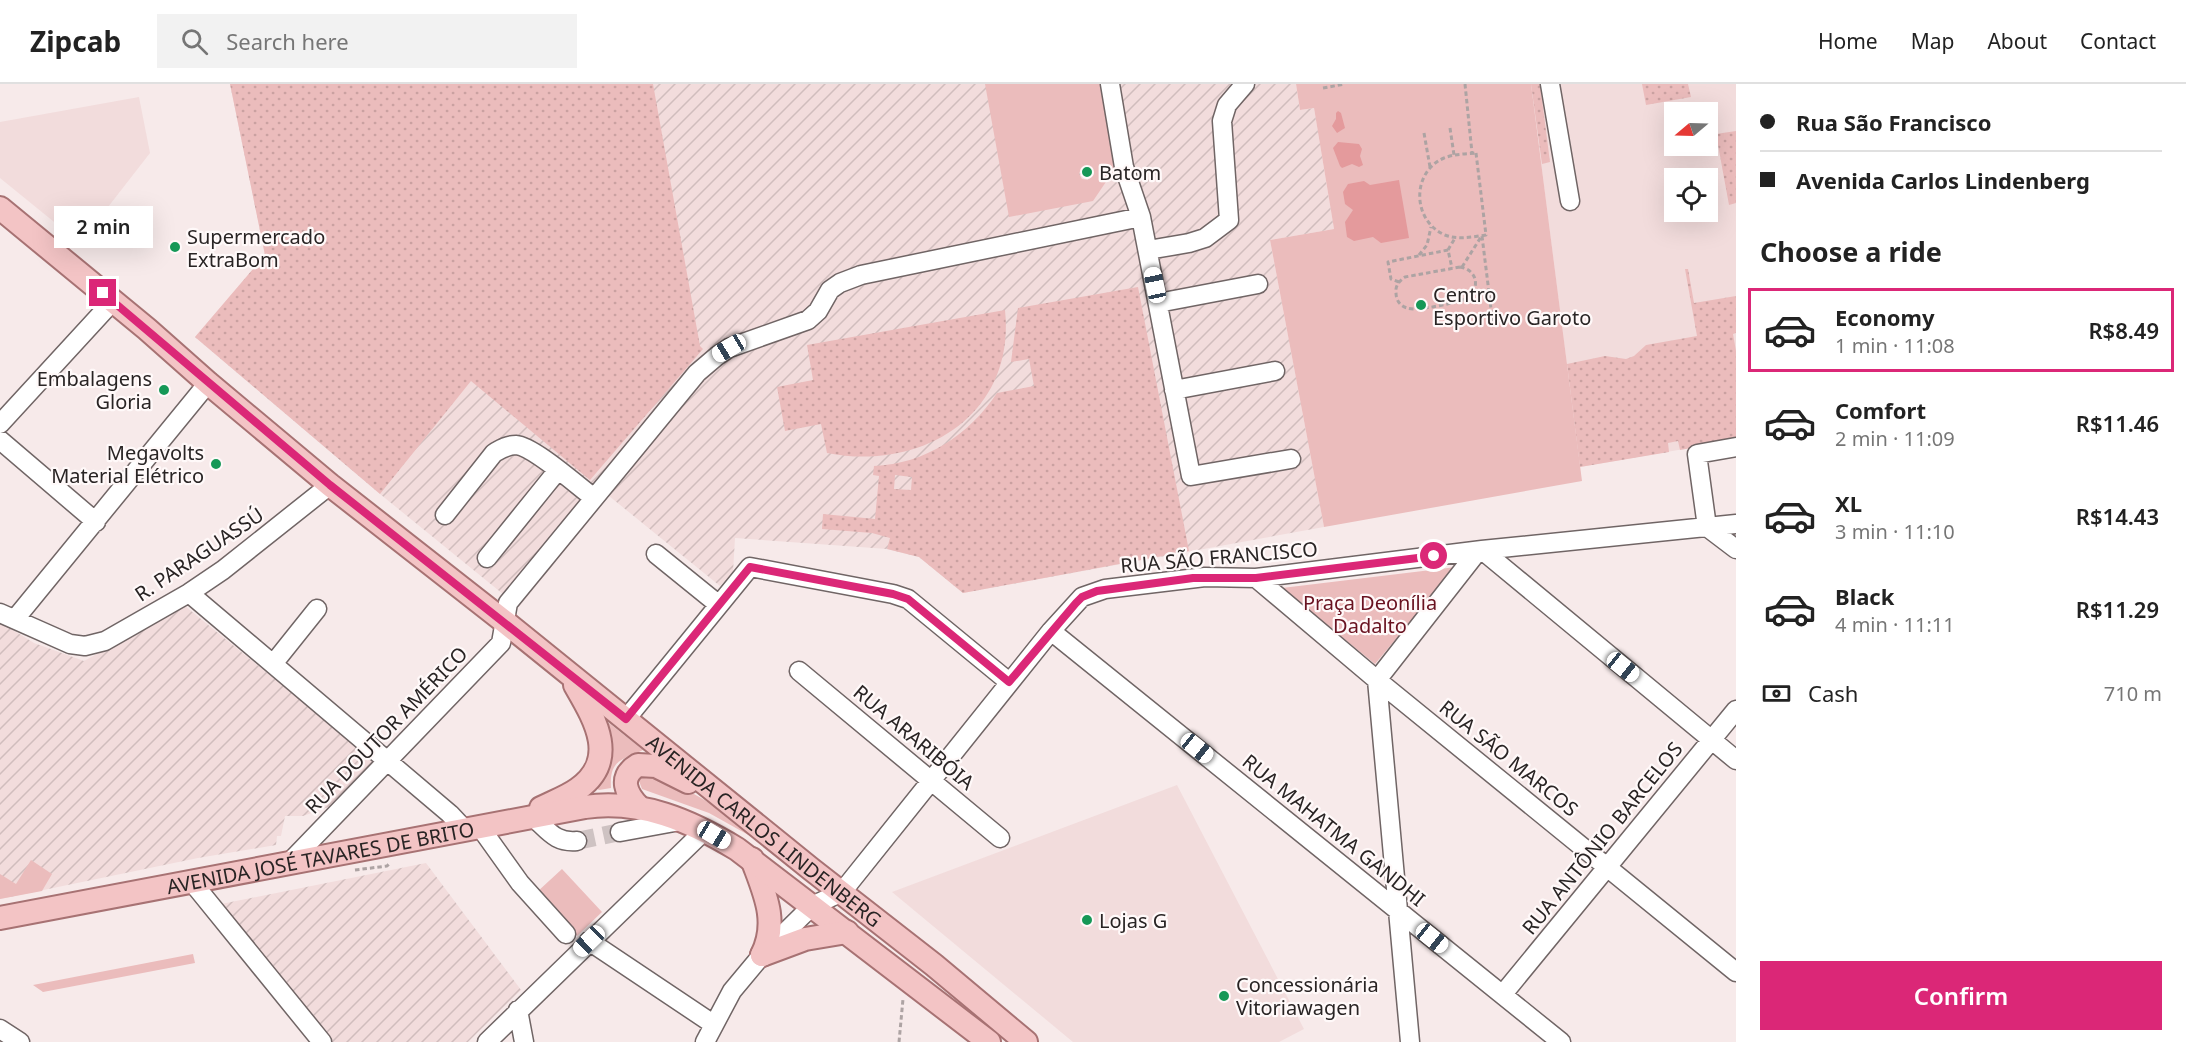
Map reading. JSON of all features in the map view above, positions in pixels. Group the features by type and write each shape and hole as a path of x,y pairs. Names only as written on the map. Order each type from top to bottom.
{"main road":[{"name":"AVENIDA CARLOS LINDENBERG","path":"0,208 156,336 208,383 330,485 934,965 1026,1042"},
{"path":"526,818 580,788 593,773 597,764 601,745 597,726 568,674"},
{"path":"639,807 628,795 625,784 632,768 644,764 662,768 731,804"},
{"name":"AVENIDA JOSÉ TAVARES DE BRITO","path":"0,918 598,805 639,807"},
{"name":"AVENIDA CARLOS LINDENBERG","path":"639,807 704,831 752,859 989,1042"},
{"path":"752,859 767,900 771,919 769,938 762,955"},
{"path":"811,869 812,906"},
{"path":"762,955 805,939 847,932"}],"street":[{"path":"1110,84 1124,167 1141,217 1148,250 1191,476 1292,459"},
{"path":"1148,250 1205,238 1230,220 1222,121 1227,105 1245,84"},
{"path":"1550,84 1570,201"},
{"name":"RUA DOUTOR AMÉRICO","path":"288,864 501,643 507,603 707,364 729,348 808,320 818,311 826,294 840,283 878,270 1141,217"},
{"path":"1158,303 1258,284"},
{"path":"0,424 113,301"},
{"path":"1174,390 1275,371"},
{"path":"7,616 96,522 208,383"},
{"path":"0,440 96,522"},
{"path":"445,515 494,453 504,447 517,445 530,450 594,498"},
{"path":"1736,447 1698,454 1707,527 1736,549"},
{"path":"487,558 558,470"},
{"name":"R. PARAGUASSÚ","path":"7,616 70,644 86,646 105,641 189,593 256,545 330,485"},
{"name":"RUA SÃO FRANCISCO","path":"705,1042 732,991 762,955 812,906 842,892 1009,682 1082,597 1097,591 1193,578 1256,578 1480,550 1736,524"},
{"path":"1410,1042 1377,680 1480,550 1736,760"},
{"path":"656,554 719,605"},
{"path":"626,719 750,567 893,594 908,599 1009,682"},
{"name":"RUA SÃO MARCOS","path":"1256,578 1377,680 1736,972"},
{"path":"189,593 450,814 472,828 566,934"},
{"path":"273,663 317,609"},
{"name":"RUA MAHATMA GANDHI","path":"1051,631 1561,1042"},
{"name":"RUA ARARIBÓIA","path":"799,671 1000,838"},
{"name":"RUA ANTÔNIO BARCELOS","path":"1503,994 1736,710"},
{"path":"526,818 557,839 564,842 577,841"},
{"path":"620,832 680,821"},
{"path":"487,1042 704,831"},
{"path":"192,882 322,1042"},
{"path":"589,941 713,1024"},
{"path":"518,1010 524,1042"},
{"path":"0,1029 20,1042"}],"path":[{"path":"1323,88 1345,84"},
{"path":"1464,84 1472,153"},
{"path":"1450,128 1454,155"},
{"path":"1424,133 1430,168"},
{"path":"1462,267 1482,236 1486,235 1476,153 1454,155 1437,162 1430,168 1421,183 1419,201 1431,225 1438,231 1455,238 1482,236"},
{"path":"1417,256 1427,245 1431,225"},
{"path":"1482,236 1493,325"},
{"path":"1452,268 1448,250 1455,238"},
{"path":"1399,282 1391,279 1388,262 1448,250"},
{"path":"1462,267 1470,271 1475,280 1475,289 1464,300 1409,309 1397,299 1396,289 1399,282 1410,275 1452,268 1462,267"},
{"path":"899,1042 902,1000 916,984"}],"shaded area":[{"path":"230,84 1296,84 1300,110 1314,108 1334,229 1270,240 1324,527 963,593 919,557 887,549 735,538 733,572 720,586 609,496 519,607 380,494 195,337 265,255"},
{"path":"1531,84 1736,84 1736,440 1580,467"},
{"path":"139,97 150,153 80,243 0,178 0,122"},
{"path":"1338,111 1341,113 1345,128 1337,133 1332,126"},
{"path":"1338,142 1359,144 1362,149 1360,156 1363,165 1359,167 1352,164 1342,168 1333,148"},
{"path":"1399,180 1409,238 1381,243 1373,237 1354,241 1347,237 1345,222 1353,210 1345,204 1343,192 1348,184 1364,181 1370,185"},
{"path":"185,606 375,761 334,805 303,816 285,816 281,836 277,836 276,845 198,858 0,899 0,622 34,643 84,661"},
{"name":"Lojas G","path":"1177,785 1304,1029 1279,1042 1073,1042 892,892"},
{"path":"426,863 521,990 468,1042 332,1042 221,904"}],"green space":[{"path":"230,84 653,84 700,346 703,349 590,480 471,381 380,494 195,337 265,255"},
{"path":"985,84 1100,84 1116,167 1093,201 1009,217","holes":["1087,166 1092,168 1094,174 1088,180 1082,179 1079,174 1081,168"]},
{"name":"Centro Esportivo Garoto","path":"1296,84 1531,84 1582,481 1324,527 1270,240 1334,229 1314,108 1300,110"},
{"path":"1531,84 1540,84 1550,162 1542,164"},
{"path":"1642,84 1688,84 1691,97 1646,105"},
{"path":"1736,131 1736,203 1729,205 1718,145 1718,134"},
{"path":"1685,269 1688,269 1694,303 1736,296 1736,333 1733,334 1736,351 1736,440 1680,450 1678,441 1668,443 1669,452 1580,467 1567,364 1605,356 1626,359 1634,356 1646,345 1697,336"},
{"path":"1138,287 1189,551 963,593 919,557 887,549 890,538 872,533 822,529 823,514 875,519 879,476 873,475 874,466 911,460 928,453 959,434 973,422 997,393 1034,386 1029,359 1011,362 1018,308","holes":["895,475 912,477 911,490 894,489"]},
{"path":"1005,310 1004,347 995,379 979,406 956,428 928,444 896,453 862,457 827,453 821,424 785,431 777,387 813,380 807,345"},
{"name":"Praça Deonília Dadalto","path":"1456,567 1375,664 1282,588"},
{"path":"609,723 643,750 615,765 612,771 611,788 599,790 595,787 606,726"},
{"path":"645,774 680,787 720,810 780,858 752,837 709,813 642,789 639,781"},
{"path":"31,860 52,874 42,891 0,899 0,874 16,884"},
{"path":"562,869 602,912 577,936 537,892"},
{"path":"193,954 195,963 43,992 33,985"}],"tunnel":[{"path":"577,841 620,832"}],"place":[{"name":"Batom","path":"1087,172"},
{"name":"Supermercado ExtraBom","path":"175,247"},
{"name":"Centro Esportivo Garoto","path":"1421,305"},
{"name":"Embalagens Gloria","path":"164,390"},
{"name":"Megavolts Material Elétrico","path":"216,464"},
{"name":"Lojas G","path":"1087,920"},
{"name":"Concessionária Vitoriawagen","path":"1224,996"}],"route":[{"path":"103,293 330,485 626,719 750,567 893,594 908,599 1009,682 1076,603 1089,593 1193,578 1256,578 1434,556"}]}
